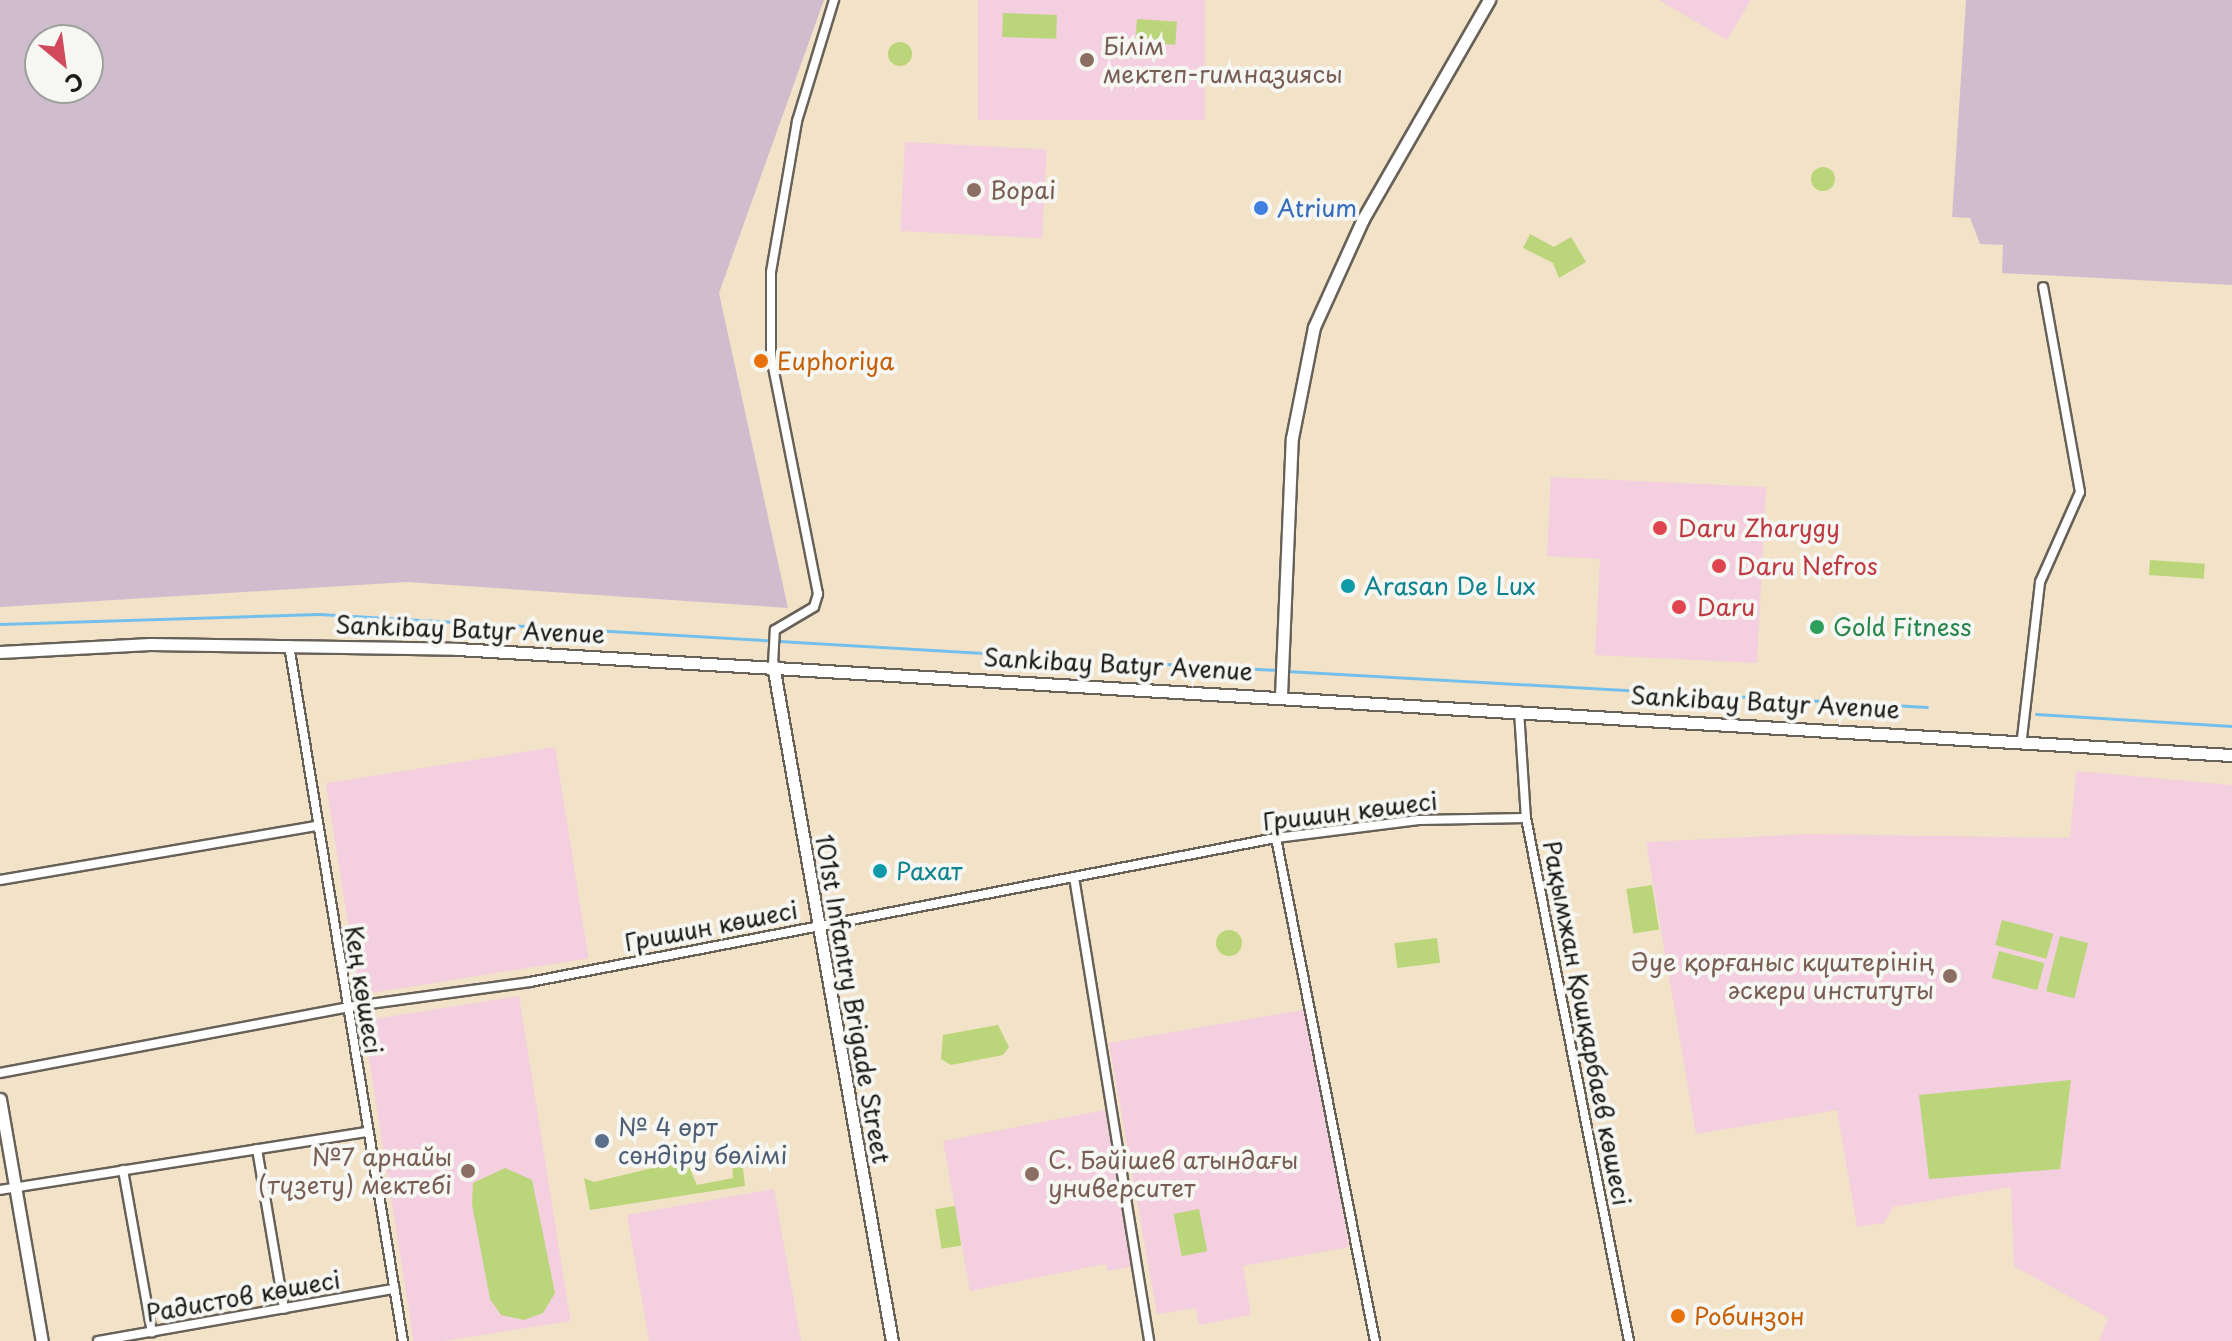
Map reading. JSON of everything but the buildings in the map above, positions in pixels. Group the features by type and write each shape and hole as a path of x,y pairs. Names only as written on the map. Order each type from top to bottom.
{"main road":[{"path":"1281,696 1292,438 1314,327 1363,219 1489,0"},
{"name":"Sankibay Batyr Avenue","path":"0,652 289,645 773,665 2022,738 2232,755"},
{"name":"101st Infantry Brigade Street","path":"773,665 892,1341"},
{"path":"0,1099 42,1341"}],"street":[{"path":"773,665 773,637 784,621 814,607 818,594 771,357 771,272 797,121 834,0"},
{"path":"2022,738 2040,582 2080,492 2043,287"},
{"name":"Кең көшесі","path":"289,645 316,826 348,1007 365,1132 403,1341"},
{"name":"Рақымжан Қошқарбаев көшесі","path":"1519,711 1526,818 1629,1341"},
{"name":"Гришин көшесі","path":"0,1073 348,1007 530,982 1276,838 1419,820 1526,818"},
{"path":"0,880 316,826"},
{"path":"1276,838 1375,1341"},
{"path":"1074,877 1149,1341"},
{"path":"0,1190 365,1132"},
{"path":"257,1149 284,1309"},
{"path":"123,1170 152,1332"},
{"name":"Радистов көшесі","path":"98,1341 394,1289"}],"shaded area":[{"path":"0,0 824,0 719,293 788,608 407,582 0,607"},
{"name":"Білім мектеп-гимназиясы","path":"978,0 1205,0 1205,120 978,120"},
{"path":"1659,0 1751,0 1727,40"},
{"path":"1966,0 2232,0 2232,285 2002,273 2003,245 1980,244 1970,218 1952,217"},
{"name":"Bopai","path":"905,142 1047,149 1042,238 900,231"},
{"name":"Daru","path":"1551,477 1766,487 1757,663 1595,655 1600,559 1547,556"},
{"path":"555,747 588,958 359,995 326,783"},
{"name":"Әуе қорғаныс күштерінің әскери институты","path":"2076,771 2232,785 2232,1341 2099,1341 2108,1318 2014,1266 2011,1187 1893,1207 1884,1223 1857,1227 1837,1110 1696,1134 1646,842 1808,834 2070,838"},
{"name":"№7 арнайы (түзету) мектебі","path":"519,996 570,1321 444,1341 414,1341 363,1021"},
{"path":"1308,1009 1349,1247 1243,1266 1251,1315 1199,1325 1196,1308 1157,1314 1109,1043"},
{"name":"С. Бәйішев атындағы университет","path":"1105,1110 1132,1266 1107,1271 1106,1264 970,1291 943,1141"},
{"path":"774,1189 801,1341 649,1341 627,1215"}],"green space":[{"path":"1003,13 1057,15 1056,39 1002,37"},
{"path":"1137,19 1177,22 1175,45 1135,42"},
{"path":"900,42 908,46 912,54 908,62 900,66 892,62 888,54 892,46"},
{"path":"1823,167 1832,170 1835,179 1832,188 1823,191 1814,188 1811,179 1814,170"},
{"path":"1530,234 1554,247 1571,237 1586,262 1559,278 1553,263 1523,248"},
{"path":"2150,560 2205,564 2204,579 2149,575"},
{"path":"1652,885 1659,929 1633,934 1626,889"},
{"path":"2002,920 2053,934 2046,959 1995,945"},
{"path":"1229,930 1239,933 1242,943 1239,953 1229,956 1219,953 1216,943 1219,933"},
{"path":"2060,936 2088,943 2074,998 2046,991"},
{"path":"1437,938 1440,963 1397,968 1394,943"},
{"path":"1999,951 2044,963 2037,990 1992,978"},
{"path":"998,1025 1009,1047 1003,1055 951,1065 941,1059 943,1035"},
{"path":"2071,1080 2060,1169 1929,1179 1919,1095"},
{"path":"741,1150 745,1186 590,1210 584,1178 594,1182 686,1160 697,1185 733,1178 732,1151"},
{"path":"505,1168 532,1180 555,1293 543,1313 524,1320 501,1315 490,1299 472,1204 473,1183"},
{"path":"955,1206 961,1246 942,1249 935,1209"},
{"path":"1199,1209 1207,1251 1182,1256 1173,1214"}],"waterway":[{"path":"0,624 319,614 1070,658"},
{"path":"1111,661 1279,670"},
{"path":"1286,671 1927,707"},
{"path":"2036,714 2232,726"}],"place":[{"name":"Білім мектеп-гимназиясы","path":"1087,60"},
{"name":"Bopai","path":"974,190"},
{"name":"Atrium","path":"1261,208"},
{"name":"Euphoriya","path":"761,361"},
{"name":"Daru Zharygy","path":"1660,528"},
{"name":"Daru Nefros","path":"1719,566"},
{"name":"Arasan De Lux","path":"1348,586"},
{"name":"Daru","path":"1679,607"},
{"name":"Gold Fitness","path":"1817,627"},
{"name":"Рахат","path":"880,871"},
{"name":"Әуе қорғаныс күштерінің әскери институты","path":"1950,976"},
{"name":"№ 4 өрт сөндіру бөлімі","path":"602,1141"},
{"name":"№7 арнайы (түзету) мектебі","path":"468,1171"},
{"name":"С. Бәйішев атындағы университет","path":"1032,1174"},
{"name":"Робинзон","path":"1678,1316"}]}
